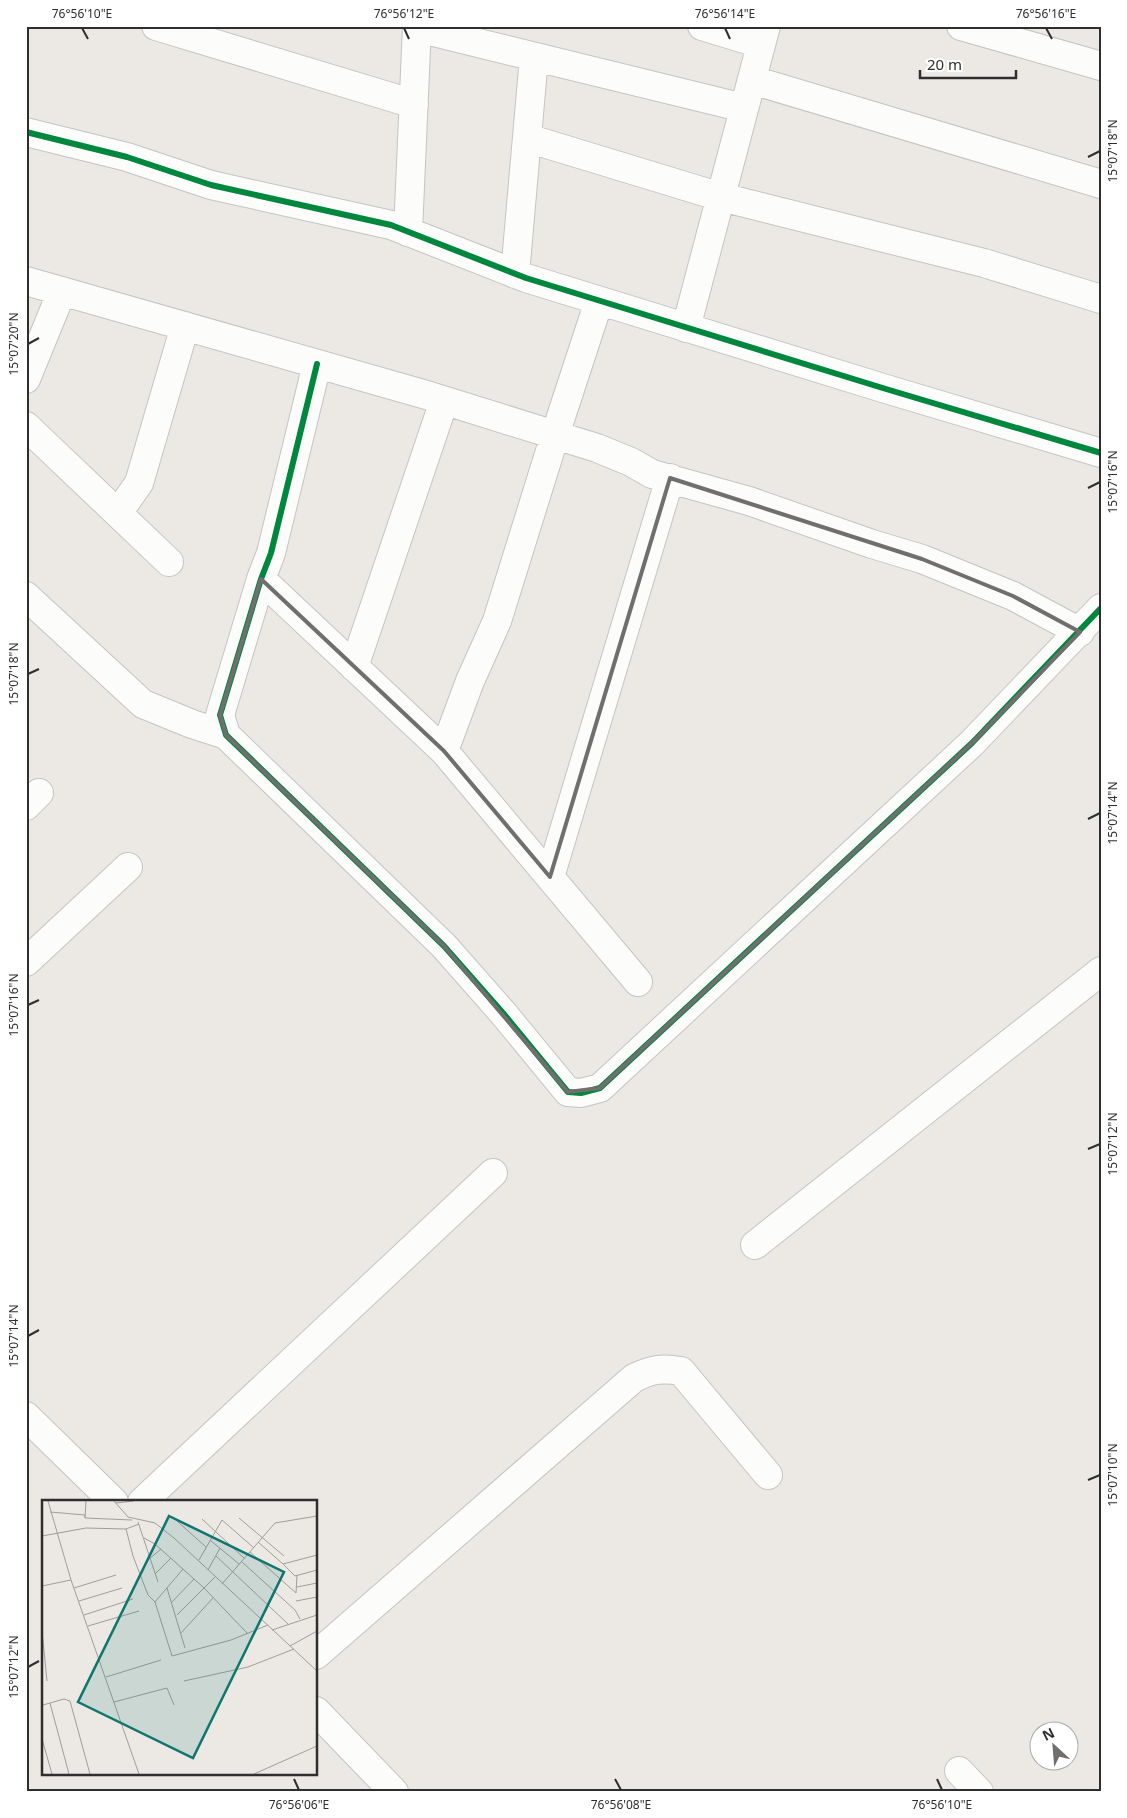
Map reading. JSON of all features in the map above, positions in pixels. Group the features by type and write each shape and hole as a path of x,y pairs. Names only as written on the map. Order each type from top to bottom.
{"street":[{"path":"156,26 414,104"},
{"path":"686,328 764,35 702,26"},
{"path":"960,26 1101,66"},
{"path":"408,232 417,27 744,108"},
{"path":"515,274 534,57"},
{"path":"752,80 1101,184"},
{"path":"26,132 127,157 211,185 391,225 515,274 599,301 1101,453"},
{"path":"527,138 721,196 984,263 1101,299"},
{"path":"26,281 555,434 631,462 652,474 749,501 872,544 922,559 1013,596 1080,632"},
{"path":"26,379 62,291"},
{"path":"444,751 470,681 497,621 555,434 599,301"},
{"path":"118,513 140,483 185,326"},
{"path":"226,735 220,715 271,553 318,364"},
{"path":"354,667 444,401"},
{"path":"26,426 169,562"},
{"path":"550,877 670,478"},
{"path":"262,579 444,751 638,982"},
{"path":"26,596 143,704 192,724 226,735 444,946 503,1013 568,1092 582,1093 600,1088 608,1081 972,743 1101,608"},
{"path":"26,962 128,867"},
{"path":"755,1245 1101,971"},
{"path":"144,1500 493,1173"},
{"path":"318,1653 634,1378 648,1371 664,1368 681,1371 768,1474"},
{"path":"26,1416 112,1500"},
{"path":"318,1713 394,1792"},
{"path":"958,1771 978,1792"}],"highlighted area":[{"path":"670,478 922,559 1013,596 1080,632 972,743 600,1088 568,1092 444,946 226,735 220,715 261,579 444,751 550,877"}],"cycle path":[{"path":"26,132 127,157 211,185 391,225 526,278 1101,453"},
{"path":"317,364 271,553 261,579 220,715 226,735 444,946 503,1013 568,1092 581,1093 600,1088 972,743 1101,608"}]}
